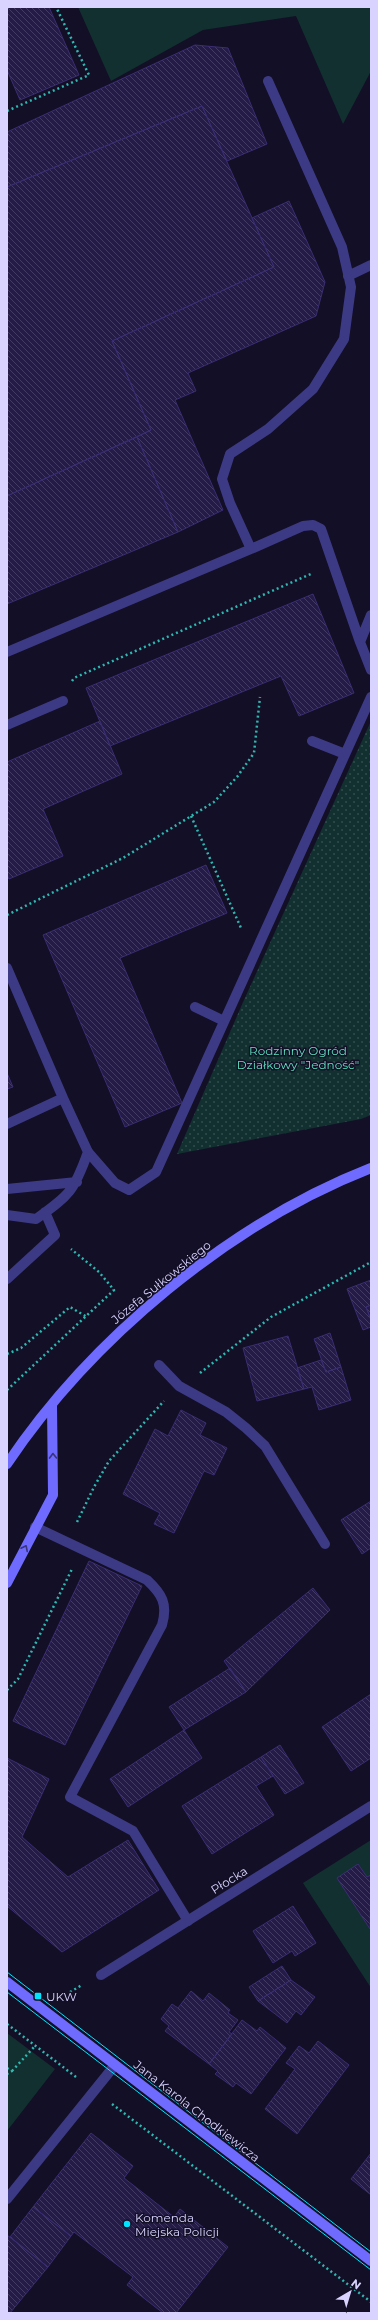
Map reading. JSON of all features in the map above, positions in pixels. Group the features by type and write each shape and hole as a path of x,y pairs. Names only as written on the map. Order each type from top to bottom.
{"main road":[{"name":"Józefa Sułkowskiego","path":"7,1464 52,1405 131,1320 212,1256 290,1207 371,1168"},
{"path":"7,1583 53,1495 52,1405"},
{"name":"Jana Karola Chodkiewicza","path":"7,1982 371,2261"}],"street":[{"path":"251,549 230,503 222,478 230,454 268,429 314,389 344,339 351,287 342,247 268,81"},
{"path":"348,276 371,265"},
{"path":"7,652 303,526 313,525 321,529 371,670"},
{"path":"360,642 371,615"},
{"path":"7,968 88,1152 115,1183 129,1190 156,1172 371,698"},
{"path":"7,725 63,701"},
{"path":"312,741 345,754"},
{"path":"195,1007 224,1021"},
{"path":"7,1124 63,1098"},
{"path":"7,1215 36,1218 66,1197 77,1182 88,1152"},
{"path":"7,1189 77,1182"},
{"path":"7,1279 55,1235 45,1212"},
{"path":"159,1365 179,1386 226,1412 265,1446 325,1544"},
{"path":"35,1527 68,1544 147,1580 160,1593 165,1605 162,1625 70,1797 133,1831 188,1921"},
{"name":"Płocka","path":"101,1975 371,1806"},
{"path":"7,2199 115,2065"}],"path":[{"path":"7,112 89,75 56,7"},
{"path":"63,701 74,678 333,564"},
{"path":"7,915 123,858 214,802 237,777 254,753 260,697"},
{"path":"191,816 254,956"},
{"path":"7,1390 87,1317 114,1290 99,1272 55,1235"},
{"path":"7,1690 18,1679 72,1570 68,1544 83,1509 109,1461 126,1440 179,1386 196,1377 271,1317 371,1262"},
{"path":"7,1354 21,1348 70,1307 87,1317"},
{"path":"7,2024 371,2302"},
{"path":"7,2074 12,2071 35,2046"},
{"path":"7,2068 12,2071"}],"green space":[{"path":"78,7 371,7 371,71 343,124 296,16 203,30 111,81"},
{"name":"Rodzinny Ogród Działkowy \"Jedność\"","path":"371,721 371,1115 361,1119 177,1154 244,1000"},
{"path":"371,1840 371,1988 303,1883"},
{"path":"7,2033 55,2069 7,2131"}],"building":[{"path":"7,7 49,7 79,75 20,100 7,70"},
{"path":"195,45 228,48 267,144 227,161 202,106 7,187 7,132"},
{"path":"202,106 274,267 112,341 151,430 7,496 7,187"},
{"path":"289,201 325,282 316,316 188,373 196,391 175,400 223,510 178,532 137,437 151,430 112,341 274,267 252,218"},
{"path":"137,437 178,532 7,604 7,496"},
{"path":"313,594 354,693 299,716 281,676 110,746 86,688"},
{"path":"100,721 122,774 43,809 63,856 9,879 7,875 7,762"},
{"path":"206,865 227,913 120,958 182,1103 125,1127 43,935"},
{"path":"7,1073 13,1087 7,1089"},
{"path":"371,1280 371,1305 366,1307 371,1320 371,1327 363,1330 347,1289"},
{"path":"371,1305 371,1320 366,1307"},
{"path":"330,1333 341,1367 326,1372 314,1339"},
{"path":"288,1336 304,1389 257,1401 243,1348"},
{"path":"321,1360 326,1372 341,1367 351,1400 319,1410 312,1387 304,1389 297,1368"},
{"path":"181,1410 206,1423 200,1435 227,1448 214,1475 204,1471 174,1533 154,1524 160,1513 123,1494 155,1429 168,1436"},
{"path":"371,1501 371,1548 362,1554 341,1520"},
{"path":"89,1561 142,1586 65,1745 13,1721"},
{"path":"313,1588 330,1610 246,1692 224,1661"},
{"path":"230,1668 246,1692 184,1730 169,1707"},
{"path":"371,1694 371,1758 351,1771 322,1727"},
{"path":"184,1730 202,1758 128,1807 110,1779"},
{"path":"280,1745 304,1783 285,1794 261,1757"},
{"path":"261,1757 273,1776 256,1786 274,1815 212,1854 182,1806"},
{"path":"7,1758 49,1779 22,1837 68,1877 128,1840 159,1890 62,1952 7,1906"},
{"path":"358,1864 367,1877 371,1875 370,1929 337,1878"},
{"path":"293,1906 316,1943 295,1956 292,1951 273,1963 253,1931"},
{"path":"282,1966 291,1980 258,2001 249,1987"},
{"path":"291,1980 315,1997 301,2015 296,2011 287,2023 258,2001"},
{"path":"191,1991 203,2001 209,1993 230,2010 228,2013 238,2020 229,2032 232,2034 209,2064 165,2031 169,2026 161,2019 172,2004 178,2008"},
{"path":"242,2020 257,2031 260,2027 286,2048 251,2094 236,2083 233,2087 215,2074 218,2071 209,2064"},
{"path":"318,2041 349,2065 297,2134 265,2109 295,2069 286,2063 299,2046 309,2053"},
{"name":"Komenda Miejska Policji","path":"91,2133 133,2166 124,2178 174,2217 180,2209 228,2247 176,2313 163,2313 127,2285 133,2277 74,2232 71,2236 33,2207"},
{"path":"371,2153 371,2195 351,2179"},
{"path":"33,2207 71,2236 48,2267 10,2237"},
{"path":"7,2235 48,2267 10,2313 7,2313"}],"tram line":[{"path":"7,1972 371,2252"},
{"path":"7,1992 371,2270"}],"place":[{"name":"UKW","path":"38,1996"},
{"name":"Komenda Miejska Policji","path":"127,2224"}]}
